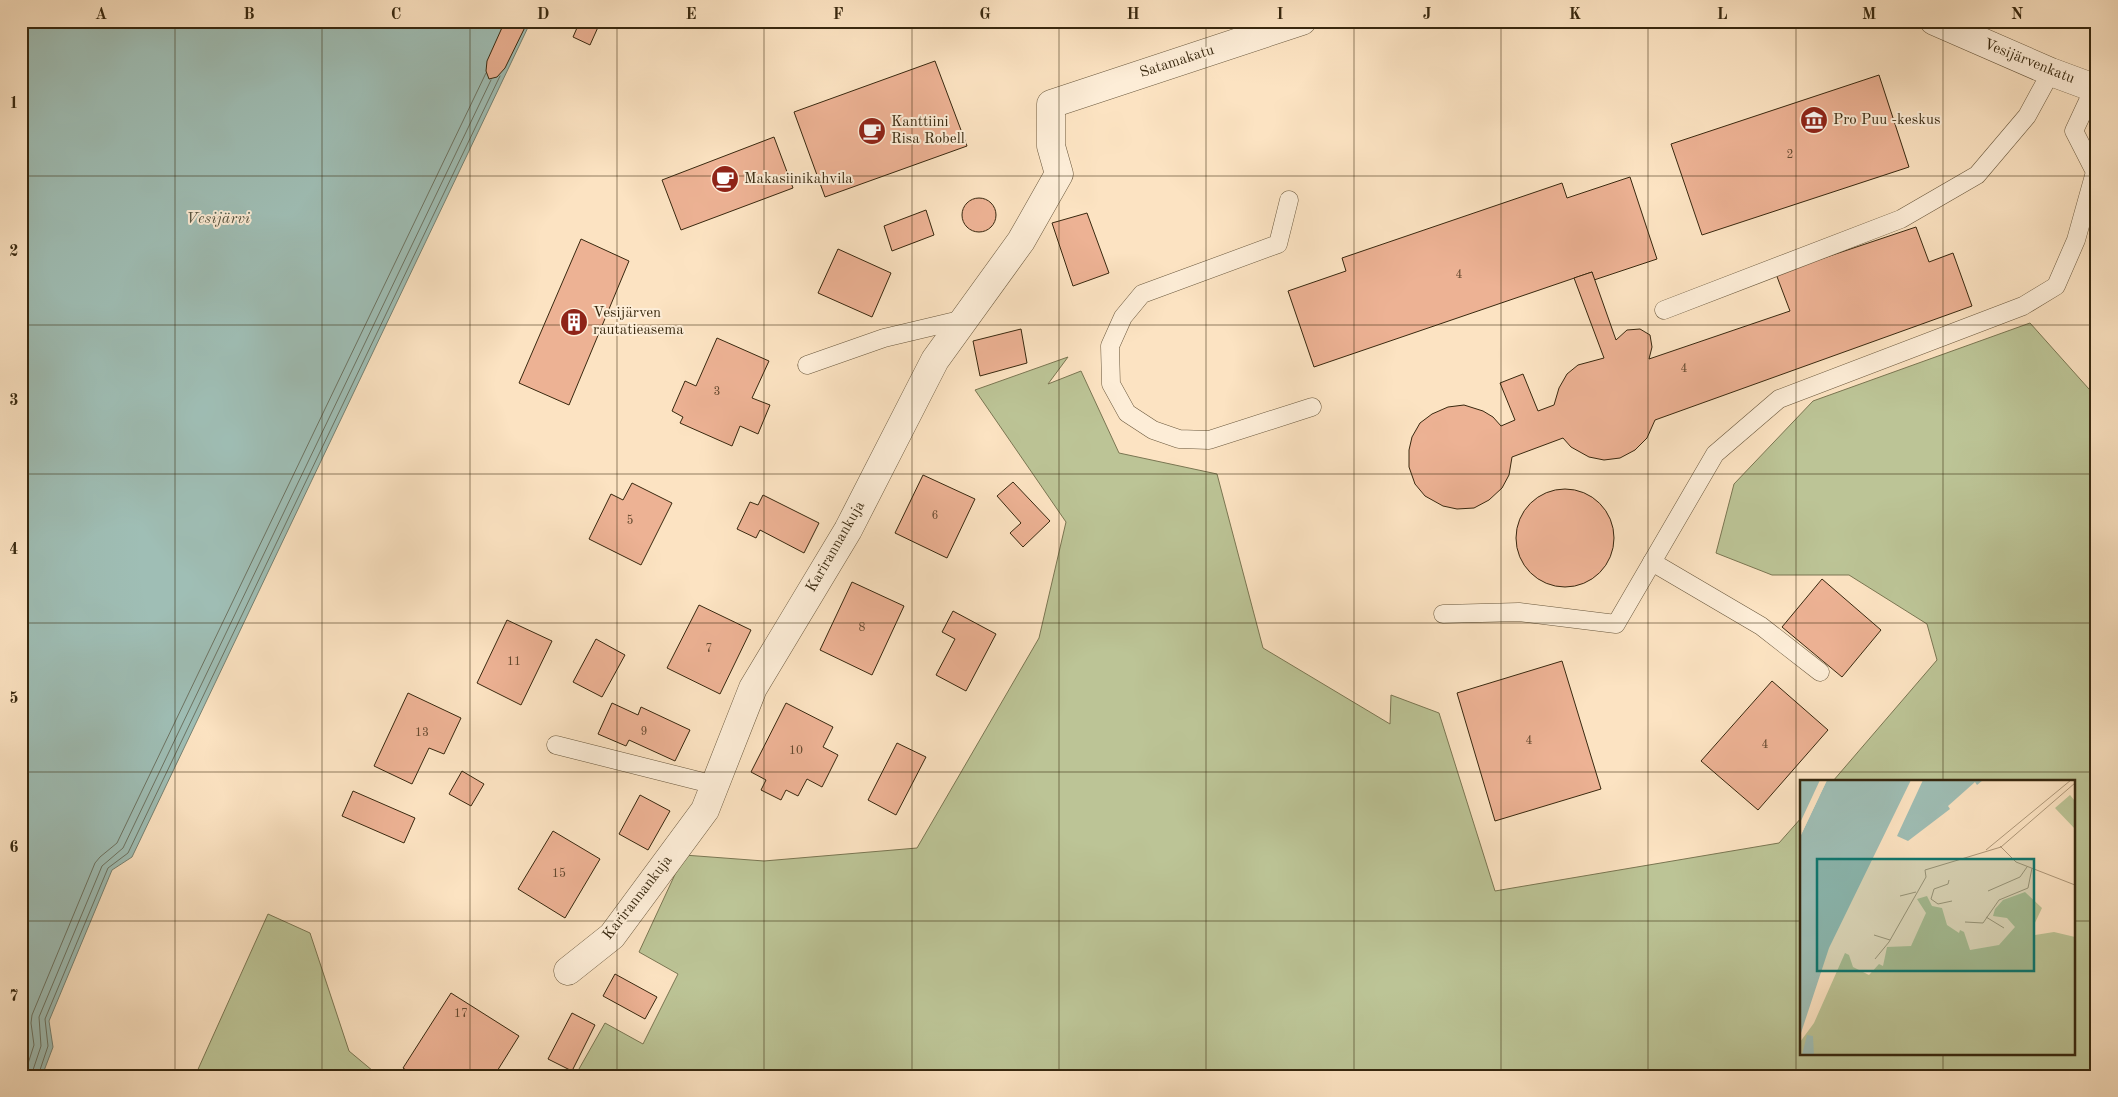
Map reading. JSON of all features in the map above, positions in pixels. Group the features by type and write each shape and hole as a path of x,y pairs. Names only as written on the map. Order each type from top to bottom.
{"street":[{"name":"Satamakatu","path":"1051,104 1302,21"},
{"name":"Vesijärvenkatu","path":"1934,21 2095,89"},
{"name":"Karirannankuja","path":"568,971 612,936 705,810 753,688 848,530 935,360 1021,241 1059,174 1051,146 1051,104"}],"lane":[{"path":"1664,310 1901,219 1977,175 2027,116 2051,72"},
{"path":"1443,614 1519,612 1616,624 1715,454 1778,399 2023,306 2056,286 2076,240 2095,172 2074,131 2095,89"},
{"path":"1288,200 1278,244 1142,294 1123,317 1110,346 1111,384 1127,413 1153,430 1179,440 1209,440 1312,407"},
{"path":"807,365 884,338 964,319"},
{"path":"1652,562 1761,626 1820,672"},
{"path":"556,745 715,785"}],"green space":[{"path":"2030,323 2097,398 2097,1076 575,1076 605,1023 643,1044 678,974 639,952 684,855 764,861 917,848 1039,638 1066,522 975,390 1068,357 1048,384 1081,371 1119,453 1217,474 1263,648 1390,724 1391,695 1439,713 1495,891 1779,843 1800,819 1800,1054 2076,1054 2076,780 1834,780 1937,660 1927,624 1849,575 1772,575 1716,553 1734,484 1813,401"},
{"path":"268,914 310,933 349,1051 379,1076 195,1076"}],"water":[{"name":"Vesijärvi","path":"21,21 531,21 132,857 112,870 49,1021 53,1047 42,1076 21,1076"}],"building":[{"path":"505,21 528,21 505,68 497,77 489,79 486,71 487,61"},
{"path":"580,21 591,21 599,25 590,45 573,37"},
{"path":"935,61 967,146 825,197 794,112"},
{"path":"1879,75 1909,167 1702,235 1671,144"},
{"path":"774,137 793,188 681,230 662,180"},
{"path":"1630,177 1657,259 1594,280 1592,272 1314,367 1288,291 1346,271 1342,258 1562,183 1567,198"},
{"path":"979,198 991,203 996,215 991,227 979,232 967,227 962,215 967,203"},
{"path":"926,210 934,235 892,251 884,226"},
{"path":"1087,213 1109,273 1073,286 1052,223"},
{"path":"1916,227 1929,262 1953,253 1972,306 1655,420 1647,438 1635,450 1620,458 1604,460 1589,457 1571,447 1563,438 1512,457 1509,475 1502,488 1489,500 1474,508 1457,509 1443,506 1425,496 1415,484 1409,467 1409,450 1412,437 1420,423 1432,414 1448,407 1464,405 1483,411 1493,417 1501,426 1515,420 1500,383 1523,374 1538,411 1554,405 1559,388 1567,374 1578,365 1604,358 1574,278 1592,272 1616,340 1627,330 1640,329 1650,335 1652,347 1649,359 1790,311 1776,274"},
{"name":"Vesijärven rautatieasema","path":"581,239 629,261 569,405 519,383"},
{"path":"838,249 891,273 872,317 818,293"},
{"path":"1021,329 1027,363 980,376 973,341"},
{"path":"717,338 769,361 752,398 770,405 758,434 740,426 732,446 680,423 683,417 672,411 685,381 696,386"},
{"path":"923,475 975,499 947,558 895,533"},
{"path":"1013,482 1050,521 1023,547 1010,533 1021,523 997,496"},
{"path":"632,483 672,503 641,565 589,539 611,494 623,500"},
{"path":"1565,489 1575,490 1592,497 1606,511 1613,528 1613,548 1606,565 1592,579 1575,586 1565,587 1555,586 1538,579 1524,565 1517,548 1516,538 1517,528 1524,511 1538,497 1555,490"},
{"path":"763,495 819,523 804,553 760,530 756,538 737,529 750,502 758,505"},
{"path":"1822,579 1881,630 1842,677 1782,627"},
{"path":"852,582 904,606 872,675 820,650"},
{"path":"699,605 751,630 720,694 667,668"},
{"path":"953,611 996,634 966,691 936,675 955,639 942,632"},
{"path":"507,620 552,641 521,705 477,683"},
{"path":"596,639 625,655 602,697 573,682"},
{"path":"1562,661 1601,789 1495,821 1457,693"},
{"path":"1772,681 1828,730 1758,810 1701,761"},
{"path":"408,693 461,718 444,754 429,748 412,784 374,766"},
{"path":"612,703 638,715 641,707 690,730 675,761 629,740 626,746 598,734"},
{"path":"786,703 833,727 823,747 838,755 822,787 807,779 798,796 786,790 781,800 761,790 766,780 751,772"},
{"path":"897,743 926,757 896,815 868,800"},
{"path":"462,771 484,784 471,806 449,794"},
{"path":"353,791 415,818 404,843 342,816"},
{"path":"640,795 670,811 648,850 619,834"},
{"path":"553,831 600,859 565,918 518,889"},
{"path":"615,974 657,997 645,1019 603,996"},
{"path":"451,993 519,1036 494,1076 415,1076 403,1068"},
{"path":"572,1013 595,1025 572,1071 548,1059"}],"place":[{"name":"Pro Puu -keskus","path":"1814,120"},
{"name":"Kanttiini Risa Robell","path":"872,131"},
{"name":"Makasiinikahvila","path":"725,179"},
{"name":"Vesijärven rautatieasema","path":"574,322"}]}
